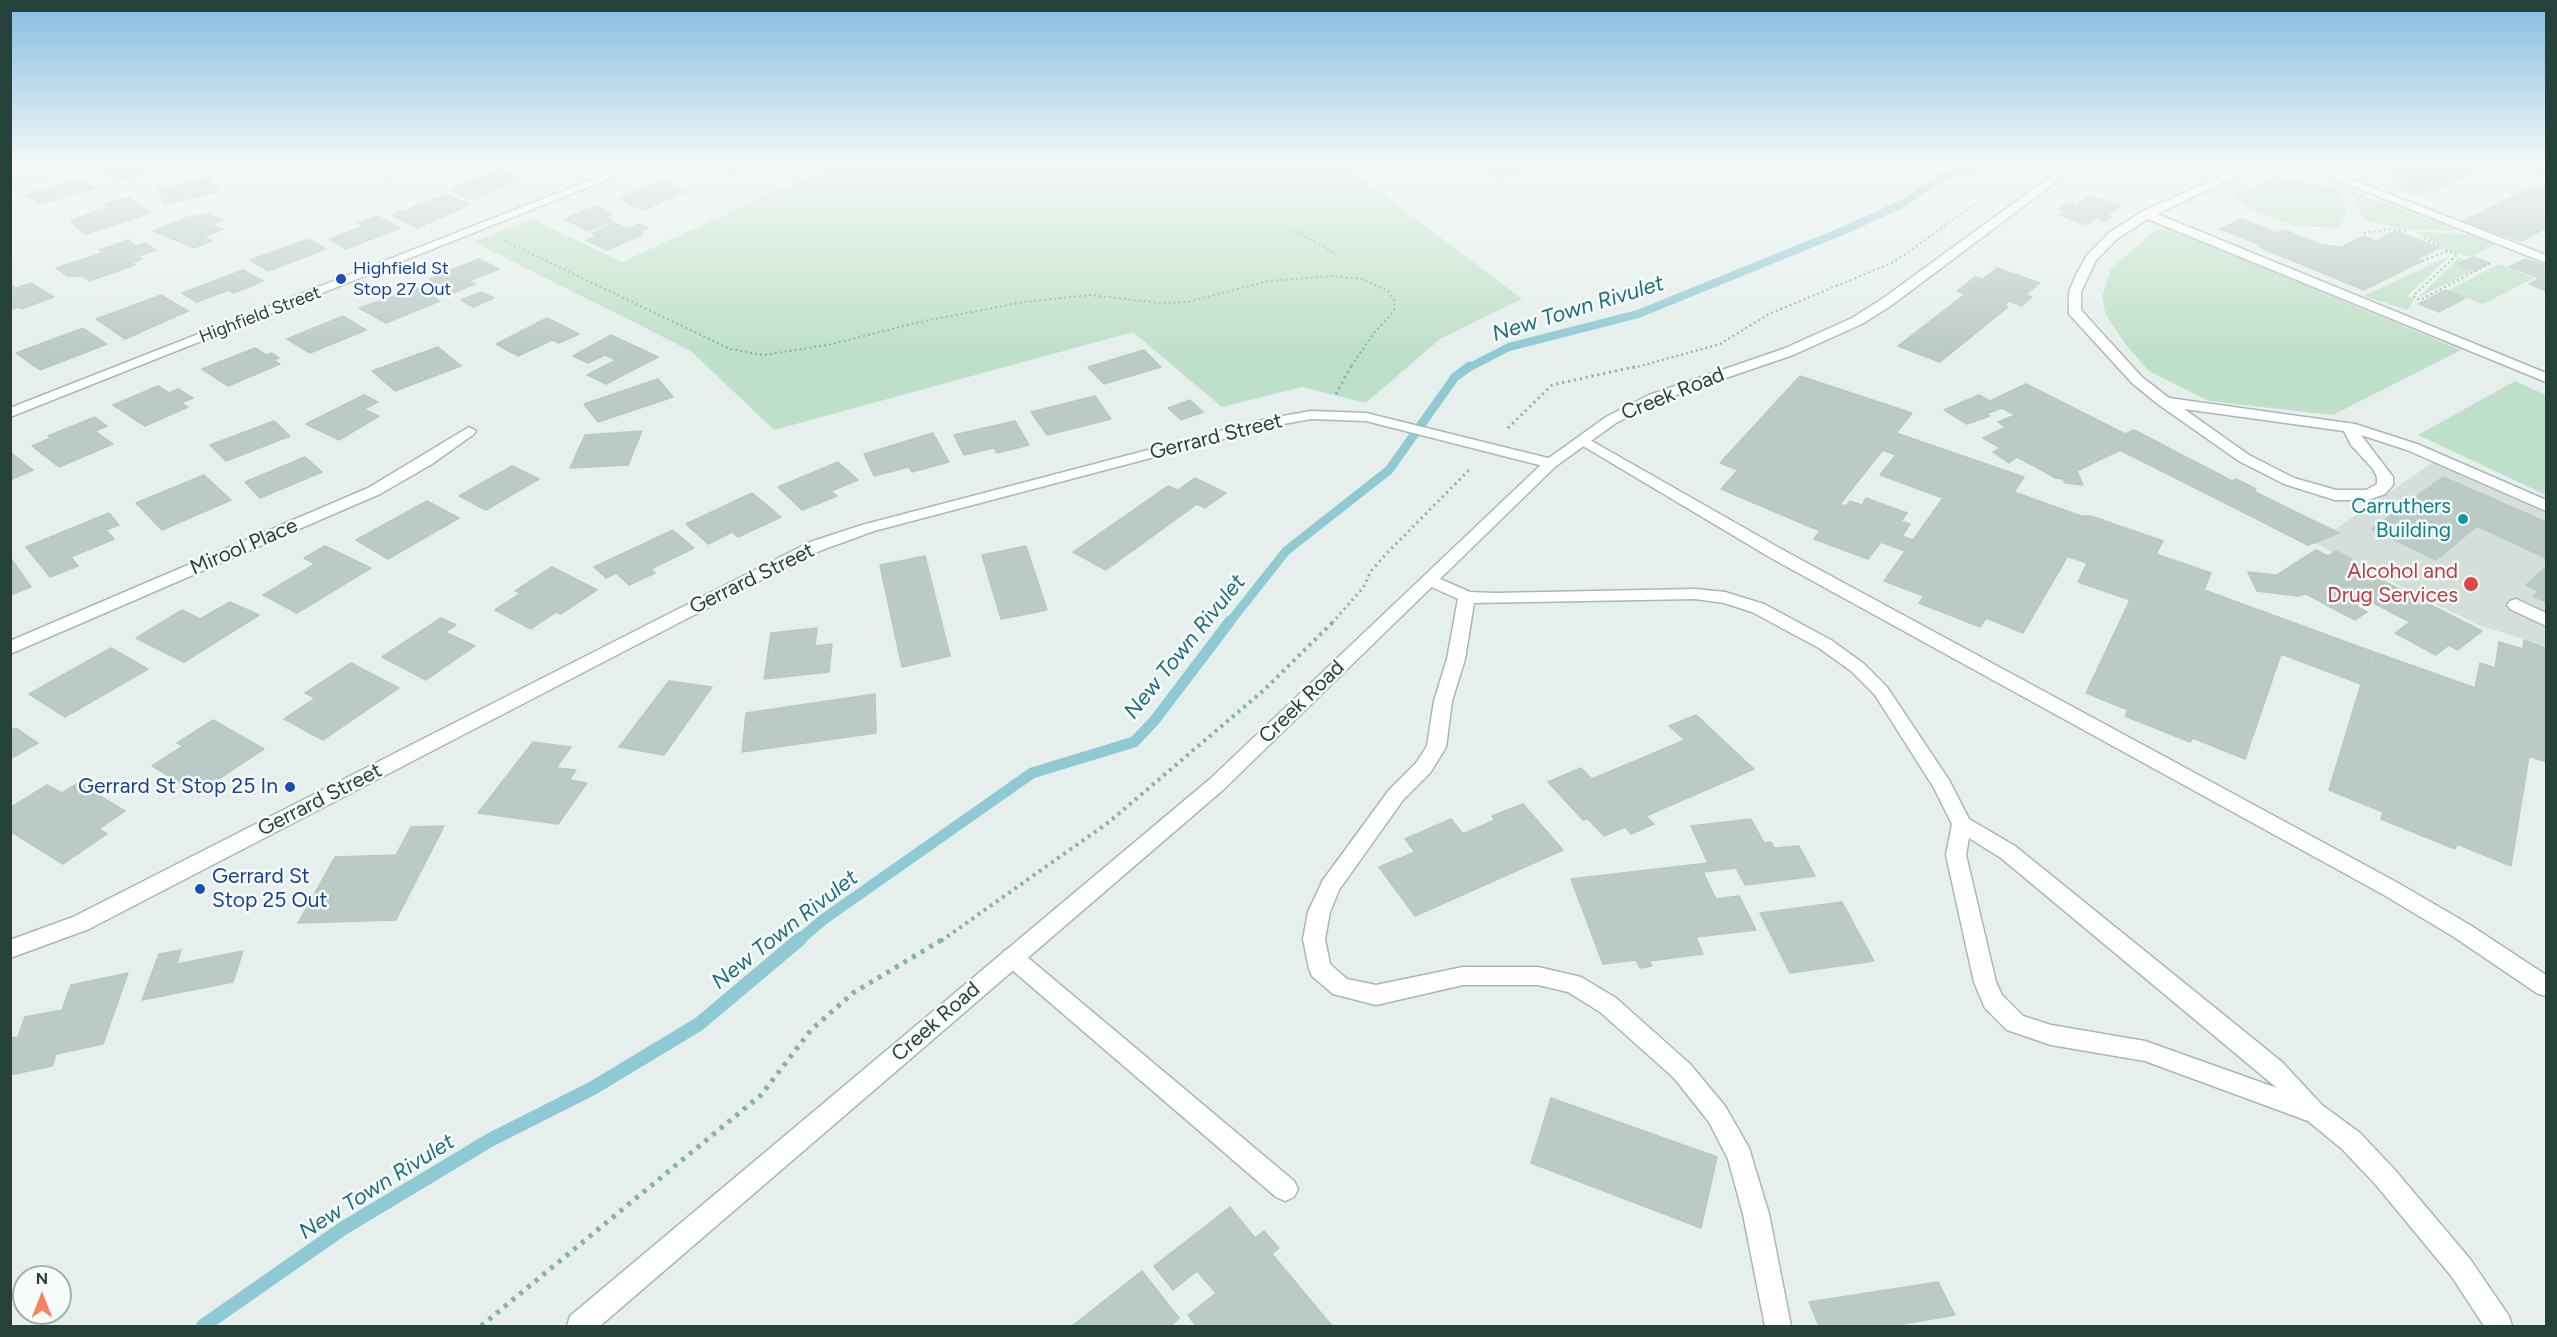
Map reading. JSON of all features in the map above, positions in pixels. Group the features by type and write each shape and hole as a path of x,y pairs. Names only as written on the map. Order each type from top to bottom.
{"street":[{"name":"Highfield Street","path":"10,413 489,225"},
{"name":"Creek Road","path":"580,1326 1217,784 1551,463 1611,420 1653,398 1788,352 1857,321 1887,302 1991,225"},
{"path":"2129,225 2114,235 2091,258 2075,292 2074,311 2137,380 2236,453 2289,481 2336,495 2368,495 2379,491 2385,485 2385,477 2356,442 2350,427"},
{"path":"2175,225 2547,378"},
{"path":"2462,225 2547,259"},
{"path":"2163,401 2350,427 2412,447 2547,506"},
{"name":"Gerrard Street","path":"10,949 81,923 816,546 868,528 1271,422 1329,414 1366,417 1551,463"},
{"name":"Mirool Place","path":"10,648 374,491 426,461 469,432"},
{"path":"1582,440 1777,554 2391,889 2462,931 2547,987"},
{"path":"1431,580 1467,597 1495,599 1695,594 1725,598 1758,608 1794,625 1825,644 1857,667 1881,691 1941,785 1962,824 2008,852 2274,1069 2316,1113 2351,1141 2405,1200 2461,1268 2499,1326"},
{"path":"1467,597 1456,659 1443,701 1436,747 1423,768 1396,795 1330,886 1319,912 1314,939 1320,969 1341,987 1376,995 1463,976 1538,976 1573,984 1608,1005 1682,1071 1717,1114 1740,1156 1756,1214 1778,1326"},
{"path":"2516,605 2547,620"},
{"path":"1962,824 1956,855 1985,982 1993,1001 2015,1023 2051,1035 2145,1051 2316,1113"},
{"path":"1012,957 1285,1189"}],"path":[{"path":"481,1326 761,1095 811,1030 853,993 939,942 1033,878 1109,822 1264,690 1341,614 1364,588 1371,571 1485,446 1552,385 1622,371 1720,344 1769,314 1894,262 1943,225"},
{"path":"480,229 730,349 763,355 828,345 920,322 1023,302 1090,294 1161,303 1178,302 1269,281 1349,276 1389,291 1395,301 1394,311 1374,333 1342,379 1329,414"},
{"path":"1292,229 1336,254"},
{"path":"2409,232 2416,234"},
{"path":"2421,236 2458,254 2413,297 2420,300 2521,248"},
{"path":"2422,261 2448,251"}],"shaded area":[{"name":"Alcohol and Drug Services","path":"2435,461 2546,510 2546,646 2478,625 2315,543"}],"green space":[{"path":"516,225 545,225 622,262 701,225 1424,225 1522,299 1440,339 1366,403 1302,387 1222,407 1133,332 774,430 691,351 474,242"},
{"path":"2298,225 2341,225 2340,228"},
{"path":"2388,225 2446,225 2459,230 2413,231"},
{"path":"2165,227 2461,350 2333,415 2209,401 2149,371 2126,345 2106,315 2102,297 2111,269 2154,231"},
{"path":"2416,232 2468,234 2496,244 2471,257 2448,250"},
{"path":"2451,255 2407,296 2414,299 2408,310 2364,296"},
{"path":"2459,258 2465,260 2458,264 2473,271 2419,297"},
{"path":"2499,264 2534,278 2483,304 2447,291"},
{"path":"2515,381 2546,395 2546,495 2418,435"}],"building":[{"path":"75,225 112,225 85,234"},
{"path":"167,225 212,225 223,229 203,237 212,241 194,248 153,231"},
{"path":"395,225 400,228 346,249 329,239 364,226"},
{"path":"577,225 602,225 588,231"},
{"path":"609,225 620,225 628,229 636,225 648,228 639,232 643,234 607,250 586,240 597,236 592,233"},
{"path":"2228,225 2258,225 2277,233 2284,230 2322,245 2341,247 2364,236 2376,241 2396,231 2439,248 2416,259 2422,261 2364,290 2220,229"},
{"path":"2476,225 2546,225 2546,228 2521,241"},
{"path":"309,239 326,249 268,271 250,260"},
{"path":"128,240 136,246 145,243 156,250 138,256 142,259 132,263 135,265 89,281 83,276 67,276 56,268 102,253 99,250"},
{"path":"2474,257 2489,263 2474,271 2458,264"},
{"path":"479,259 499,269 469,281 475,284 453,293 429,279"},
{"path":"2525,259 2546,266 2546,291 2529,284 2540,278 2509,267"},
{"path":"1997,268 2040,283 2025,295 2032,297 2022,306 2009,301 2004,306 2008,307 1940,362 1898,346 1965,294 1957,291 1975,277 1983,279"},
{"path":"243,270 263,281 234,293 229,290 197,302 182,293"},
{"path":"31,283 54,297 21,309 18,307 10,310 10,285 16,288"},
{"path":"417,288 440,301 386,323 359,308"},
{"path":"2445,290 2465,298 2439,312 2419,304"},
{"path":"481,292 494,298 473,307 461,300"},
{"path":"161,295 188,311 125,339 96,319"},
{"path":"343,316 366,330 310,353 287,339"},
{"path":"547,318 579,334 559,343 552,340 518,356 496,344"},
{"path":"83,328 107,344 40,370 16,353"},
{"path":"611,335 658,357 606,384 587,375 616,360 605,355 588,363 573,356"},
{"path":"438,347 461,366 395,391 372,371"},
{"path":"255,348 266,355 272,353 279,358 274,360 280,364 228,386 202,369"},
{"path":"1144,350 1161,367 1104,384 1088,367"},
{"path":"1800,376 1912,413 1840,504 1846,506 1850,501 1862,505 1866,498 1907,513 1901,521 1910,524 1902,536 1913,540 1905,551 1881,542 1868,559 1814,539 1820,531 1721,489 1738,470 1720,463"},
{"path":"658,379 673,397 598,422 584,404"},
{"path":"2026,384 2125,434 2134,430 2232,481 2236,479 2256,489 2253,491 2339,533 2308,545 2120,450 2077,471 2083,485 2065,483 2063,479 2056,478 2017,457 2009,463 1993,452 2001,448 1983,438 2006,427 1998,422 2015,415 2002,408 1986,414 1990,416 1967,424 1944,410 1979,395 1990,401"},
{"path":"158,386 169,393 178,389 193,398 181,403 188,407 145,426 113,405"},
{"path":"364,395 378,402 364,409 379,416 339,440 306,424"},
{"path":"1095,396 1111,419 1047,435 1031,412"},
{"path":"1190,400 1203,412 1181,420 1168,408"},
{"path":"95,417 107,426 95,431 113,444 59,467 32,446 51,438 48,436"},
{"path":"274,421 290,436 226,461 210,445"},
{"path":"1015,421 1029,445 997,453 994,448 964,455 954,435"},
{"path":"642,431 628,465 570,468 585,435"},
{"path":"933,433 949,462 912,472 909,467 874,476 864,454"},
{"path":"1896,433 2024,477 2014,492 2081,516 2091,516 2023,633 1986,618 1980,627 1919,603 1924,596 1884,581 1943,498 1880,475 1896,455 1882,450"},
{"path":"10,452 33,470 10,480"},
{"path":"305,457 322,472 260,498 245,482"},
{"path":"838,462 858,480 831,491 837,496 802,510 778,487"},
{"path":"512,466 539,479 486,510 459,496"},
{"path":"204,475 231,500 162,530 136,503"},
{"name":"Carruthers Building","path":"2443,477 2546,522 2546,558 2477,526 2436,560 2372,529 2394,513 2400,516 2420,501 2414,498"},
{"path":"1195,478 1226,493 1205,508 1197,504 1106,570 1073,552 1168,486 1178,490"},
{"path":"752,493 781,517 738,537 732,532 708,544 686,524"},
{"path":"427,501 459,518 388,559 356,540"},
{"path":"109,513 119,525 106,530 114,539 71,557 78,566 50,577 26,547"},
{"path":"2091,516 2163,541 2156,554 2211,573 2204,590 2371,651 2361,684 2281,654 2245,759 2193,738 2190,742 2125,716 2128,710 2086,693 2130,600 2078,582 2087,563 2069,557"},
{"path":"673,530 694,548 651,569 655,573 629,585 616,573 606,578 594,567"},
{"path":"325,546 371,568 297,613 263,595 315,564 304,558"},
{"path":"1026,546 1047,610 1001,619 982,555"},
{"path":"2316,550 2328,556 2336,551 2352,559 2348,563 2482,631 2458,650 2449,645 2436,655 2395,633 2410,622 2366,599 2356,606 2367,612 2355,620 2306,594 2298,596 2257,591 2248,572 2277,575"},
{"path":"925,556 950,656 902,667 880,565"},
{"path":"10,557 31,587 10,595"},
{"path":"552,567 597,590 561,614 556,612 531,629 495,610 521,593 515,591"},
{"path":"2546,567 2546,602 2533,596 2539,591 2526,585"},
{"path":"230,602 259,615 184,662 136,638 182,610 200,619"},
{"path":"441,618 456,625 445,632 475,646 426,680 382,657"},
{"path":"817,628 815,646 832,644 829,672 764,679 771,633"},
{"path":"2524,640 2546,648 2546,713 2475,688 2480,663 2495,668 2499,642 2523,649"},
{"path":"111,648 148,669 65,717 29,694"},
{"path":"2371,651 2546,713 2546,762 2529,756 2511,866 2457,844 2455,849 2381,819 2383,812 2329,790"},
{"path":"351,663 399,688 323,740 284,719 315,698 305,693"},
{"path":"669,681 712,687 664,755 619,747"},
{"path":"875,694 876,733 742,752 746,713"},
{"path":"1696,715 1754,769 1646,816 1654,824 1631,834 1625,827 1604,836 1588,819 1583,820 1548,782 1581,768 1592,779 1685,740 1669,726"},
{"path":"213,720 264,749 198,793 152,766 183,746 177,743"},
{"path":"16,728 38,743 10,759 10,731"},
{"path":"533,742 571,747 556,768 576,770 569,780 587,783 558,824 478,813"},
{"path":"78,783 125,811 99,829 107,834 63,864 10,831 10,808 47,785 62,793"},
{"path":"1523,804 1563,850 1415,916 1379,867 1415,852 1405,839 1451,819 1463,834 1495,820 1492,816"},
{"path":"1751,819 1764,843 1771,842 1774,848 1799,846 1815,876 1745,885 1736,868 1703,872 1716,899 1739,896 1756,930 1696,937 1703,954 1649,961 1652,966 1640,968 1636,960 1603,964 1571,879 1708,863 1691,826"},
{"path":"444,826 396,920 298,923 335,857 396,855 411,827"},
{"path":"1842,902 1874,961 1790,973 1760,913"},
{"path":"181,950 177,964 243,951 233,982 142,1000 159,954"},
{"path":"128,973 103,1044 56,1054 52,1066 10,1075 10,1038 18,1037 25,1017 62,1010 71,985"},
{"path":"1551,1098 1717,1157 1701,1228 1531,1163"},
{"path":"1230,1207 1255,1238 1264,1231 1279,1248 1272,1254 1332,1326 1196,1326 1188,1315 1216,1293 1197,1271 1173,1290 1154,1266"},
{"path":"1142,1271 1179,1318 1171,1326 1072,1326"},
{"path":"1938,1282 1955,1315 1892,1326 1819,1326 1809,1302"}],"waterway":[{"name":"New Town Rivulet","path":"1468,368 1509,347 1638,314 1855,225"},
{"name":"New Town Rivulet","path":"1229,623 1286,551 1389,470 1455,377 1470,366"},
{"name":"New Town Rivulet","path":"798,941 824,919 1032,773 1134,742 1154,721 1230,621"},
{"name":"New Town Rivulet","path":"203,1326 342,1229 490,1140 593,1088 699,1024 800,939"}],"place":[{"name":"Highfield St Stop 27 Out","path":"341,279"},
{"name":"Carruthers Building","path":"2463,519"},
{"name":"Alcohol and Drug Services","path":"2471,584"},
{"name":"Gerrard St Stop 25 In","path":"290,787"},
{"name":"Gerrard St Stop 25 Out","path":"200,889"}]}
